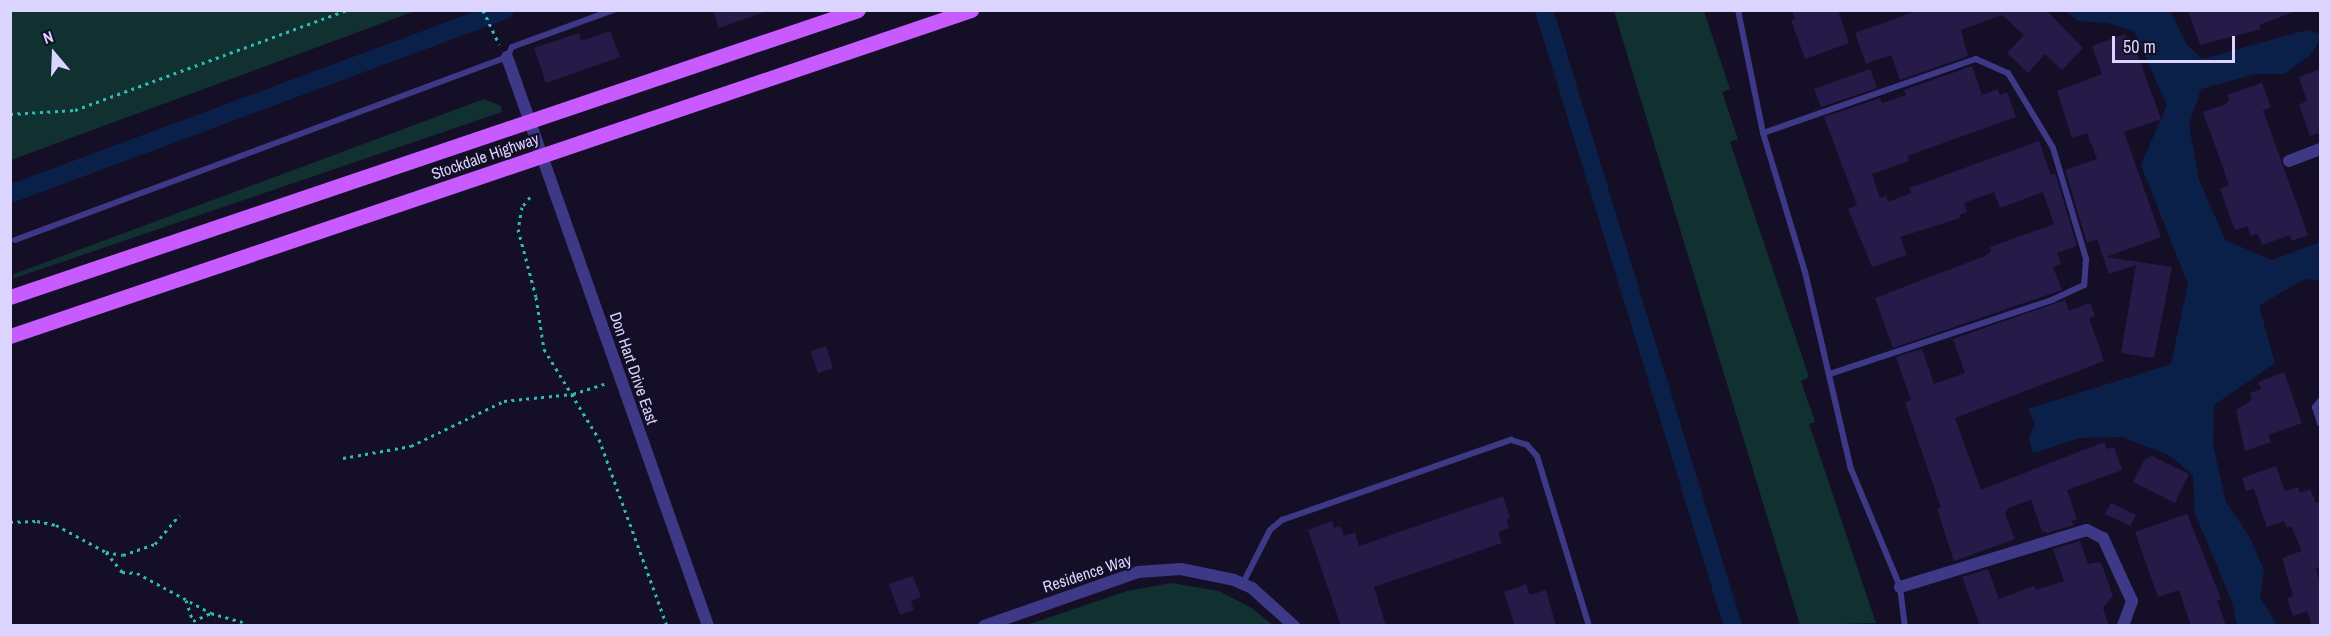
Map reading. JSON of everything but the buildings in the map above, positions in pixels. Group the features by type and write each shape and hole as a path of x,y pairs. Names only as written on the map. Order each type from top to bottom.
{"main road":[{"name":"Stockdale Highway","path":"10,297 858,10"},
{"name":"Stockdale Highway","path":"10,336 971,10"}],"street":[{"name":"Don Hart Drive East","path":"507,57 708,626"},
{"path":"2289,161 2320,149"},
{"path":"1900,587 2087,530 2103,538 2132,601 2122,626"},
{"name":"Residence Way","path":"984,626 1138,572 1181,569 1242,584 1266,598 1294,626"}],"lane":[{"path":"15,240 507,57 512,47 613,10"},
{"path":"1738,10 1763,133 1805,272 1851,469 1900,587 1905,626"},
{"path":"1763,133 1976,59 2008,73 2053,148 2086,259 2084,285 2052,300 1830,374"},
{"path":"2320,400 2314,407 2320,423"},
{"path":"1242,584 1270,530 1282,520 1511,440 1527,445 1537,456 1589,626"}],"path":[{"path":"10,114 75,110 347,10"},
{"path":"483,10 493,36"},
{"path":"530,197 522,207 518,229 536,297 541,338 554,368 589,417 610,464 667,626"},
{"path":"344,458 411,446 504,401 573,394 621,379"},
{"path":"10,522 37,520 56,525 106,552 123,555 142,552 156,544 180,515"},
{"path":"106,552 122,573 137,573 210,613 243,622"},
{"path":"186,600 191,623 210,613"}],"green space":[{"path":"11,10 415,10 415,11 11,160"},
{"path":"1614,11 1704,11 1730,89 1722,92 1738,139 1730,142 1809,377 1801,381 1815,422 1809,424 1876,623 1800,625"},
{"path":"484,99 501,106 502,112 12,279 14,274"},
{"path":"1171,583 1219,591 1250,607 1273,625 1027,625 1127,591"}],"water":[{"path":"2064,11 2170,11 2187,45 2202,59 2307,30 2320,34 2320,41 2309,56 2284,74 2255,74 2201,89 2189,125 2199,180 2225,240 2272,260 2320,242 2320,281 2304,279 2259,306 2275,363 2214,405 2213,445 2226,502 2249,536 2264,570 2260,597 2277,625 2237,625 2232,602 2195,513 2193,475 2169,455 2122,437 2080,438 2033,453 2029,437 2035,424 2028,409 2171,364 2188,284 2141,165 2167,105 2134,31 2108,23 2079,21"}],"waterway":[{"path":"10,194 505,10"},
{"path":"1544,10 1733,626"}]}
